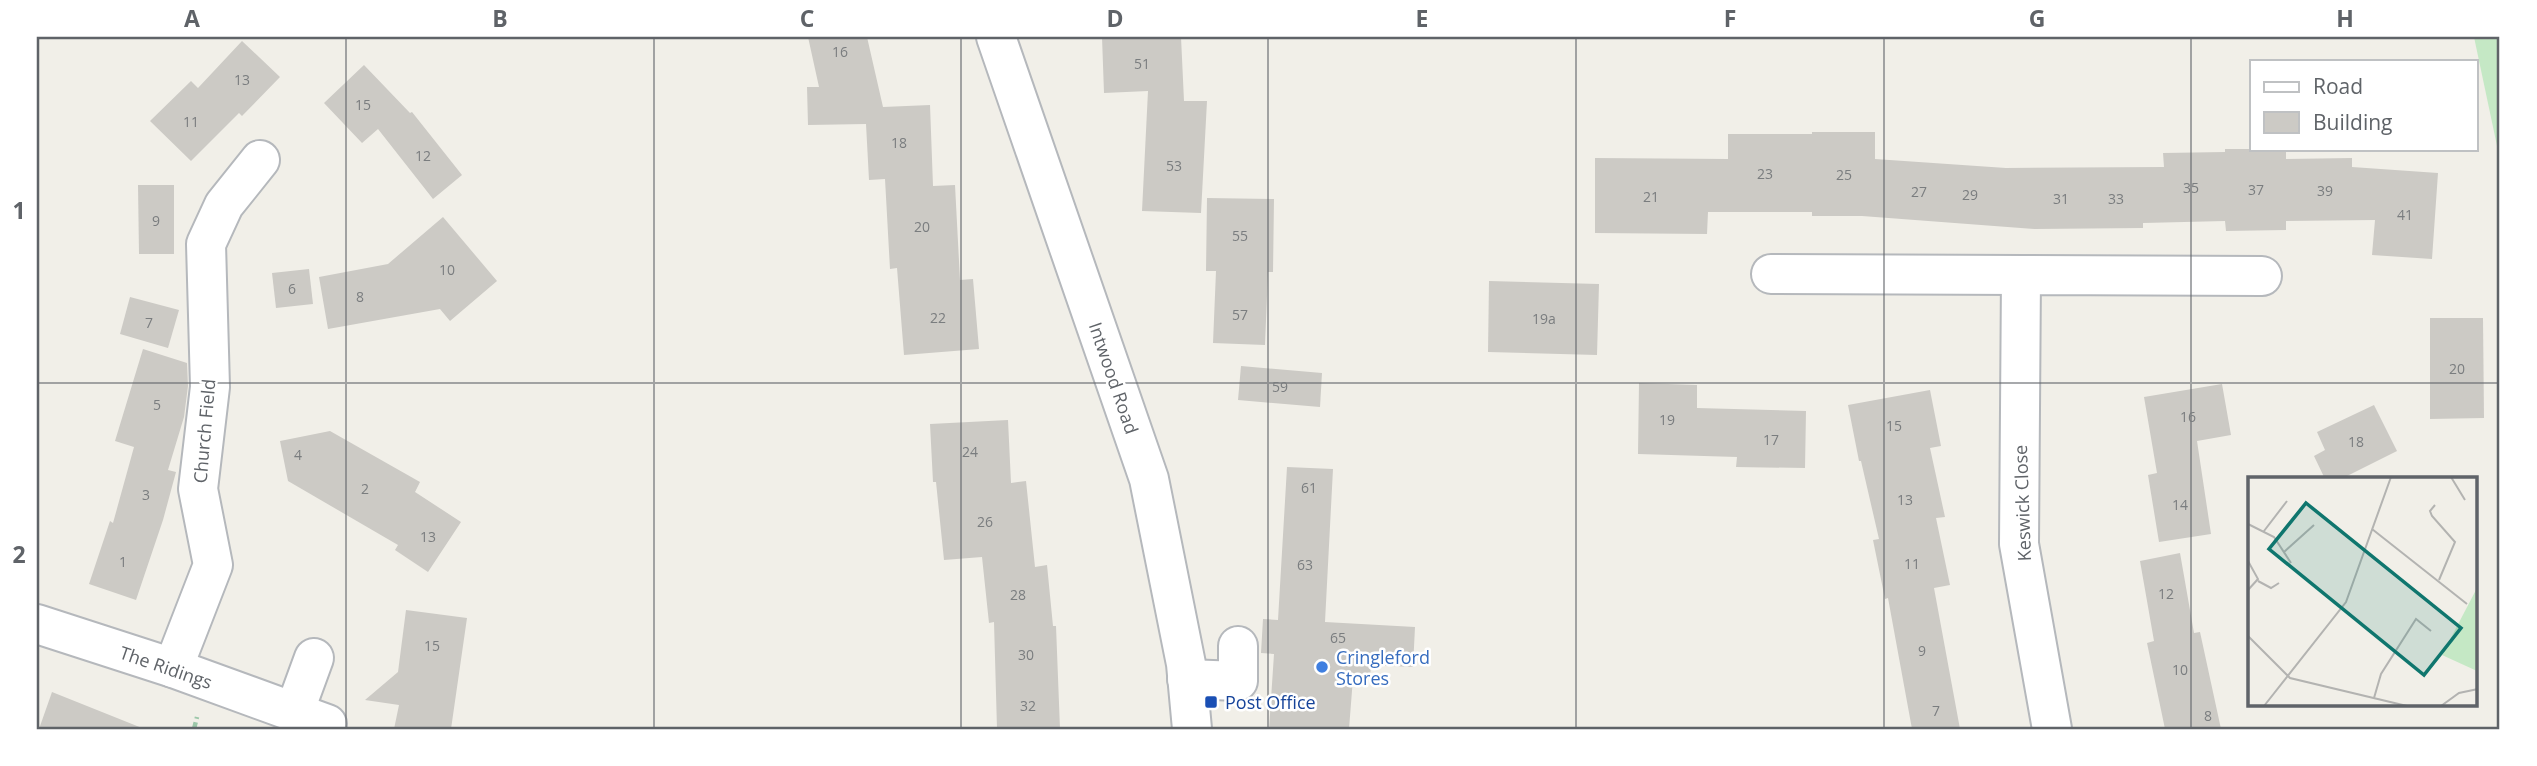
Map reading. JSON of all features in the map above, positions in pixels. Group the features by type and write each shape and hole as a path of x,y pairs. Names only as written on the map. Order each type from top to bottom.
{"street":[{"name":"Intwood Road","path":"996,37 1149,479 1168,567 1187,679 1192,729"},
{"name":"Church Field","path":"173,668 213,565 198,489 210,387 206,244 224,205 260,160"},
{"path":"1771,274 2262,276"},
{"name":"Keswick Close","path":"2021,275 2020,544 2052,729"},
{"name":"The Ridings","path":"37,624 311,717 314,659"},
{"path":"1187,679 1238,681 1238,646"}],"green space":[{"path":"2474,37 2500,37 2500,160"}],"building":[{"path":"808,37 867,37 883,107 930,105 933,186 955,185 960,280 973,279 979,349 904,355 897,268 890,269 885,179 869,180 866,124 808,125 807,87 819,87"},
{"path":"1102,37 1181,37 1184,101 1207,101 1201,213 1142,211 1148,91 1104,93"},
{"path":"242,41 280,77 242,116 239,113 191,161 150,121 191,81 198,88"},
{"path":"364,65 410,113 412,112 462,175 433,199 378,129 362,143 324,103"},
{"path":"1875,132 1875,159 2006,168 2164,167 2163,153 2250,149 2286,150 2286,159 2352,158 2352,167 2438,173 2432,259 2372,255 2375,220 2286,221 2286,230 2226,231 2225,221 2143,223 2143,228 2034,229 1862,216 1812,216 1812,212 1708,212 1707,234 1595,233 1595,158 1728,159 1728,134"},
{"path":"138,185 174,185 174,254 139,254"},
{"path":"1207,198 1274,199 1273,272 1268,272 1265,345 1213,343 1216,271 1206,271"},
{"path":"443,217 497,281 450,321 440,309 328,329 319,277 388,264"},
{"path":"309,269 313,304 276,308 272,273"},
{"path":"1489,281 1599,284 1597,355 1488,352"},
{"path":"130,297 179,310 168,348 120,334"},
{"path":"2430,318 2483,318 2484,418 2430,419"},
{"path":"143,349 187,363 188,386 184,417 168,470 176,472 136,600 89,584 110,521 113,523 134,447 115,441"},
{"path":"1241,366 1322,373 1320,407 1238,400"},
{"path":"1639,383 1697,385 1697,408 1806,411 1805,468 1736,467 1737,457 1638,454"},
{"path":"2222,384 2231,435 2197,441 2211,534 2159,542 2148,475 2157,473 2144,397"},
{"path":"1930,390 1941,446 1930,448 1945,517 1936,518 1950,585 1934,588 1960,729 1912,729 1888,598 1885,599 1873,540 1879,539 1848,405"},
{"path":"2374,405 2397,451 2345,477 2324,477 2314,456 2325,450 2317,432"},
{"path":"1008,420 1011,483 1026,481 1035,567 1047,565 1053,626 1056,626 1060,729 997,729 994,622 989,623 982,557 944,560 936,482 933,482 930,424"},
{"path":"330,431 420,482 415,492 461,522 428,572 395,550 398,545 288,481 280,441"},
{"path":"1287,467 1333,469 1325,622 1415,627 1413,667 1371,665 1370,679 1353,678 1349,729 1269,729 1274,654 1261,653 1263,619 1278,620"},
{"path":"2180,553 2194,633 2200,632 2221,729 2165,729 2147,643 2154,641 2140,561"},
{"path":"406,610 467,618 451,729 394,729 399,705 365,700 398,672"},
{"path":"52,692 142,728 39,729"}],"place":[{"name":"Cringleford Stores","path":"1322,667"},
{"name":"Post Office","path":"1211,702"}]}
